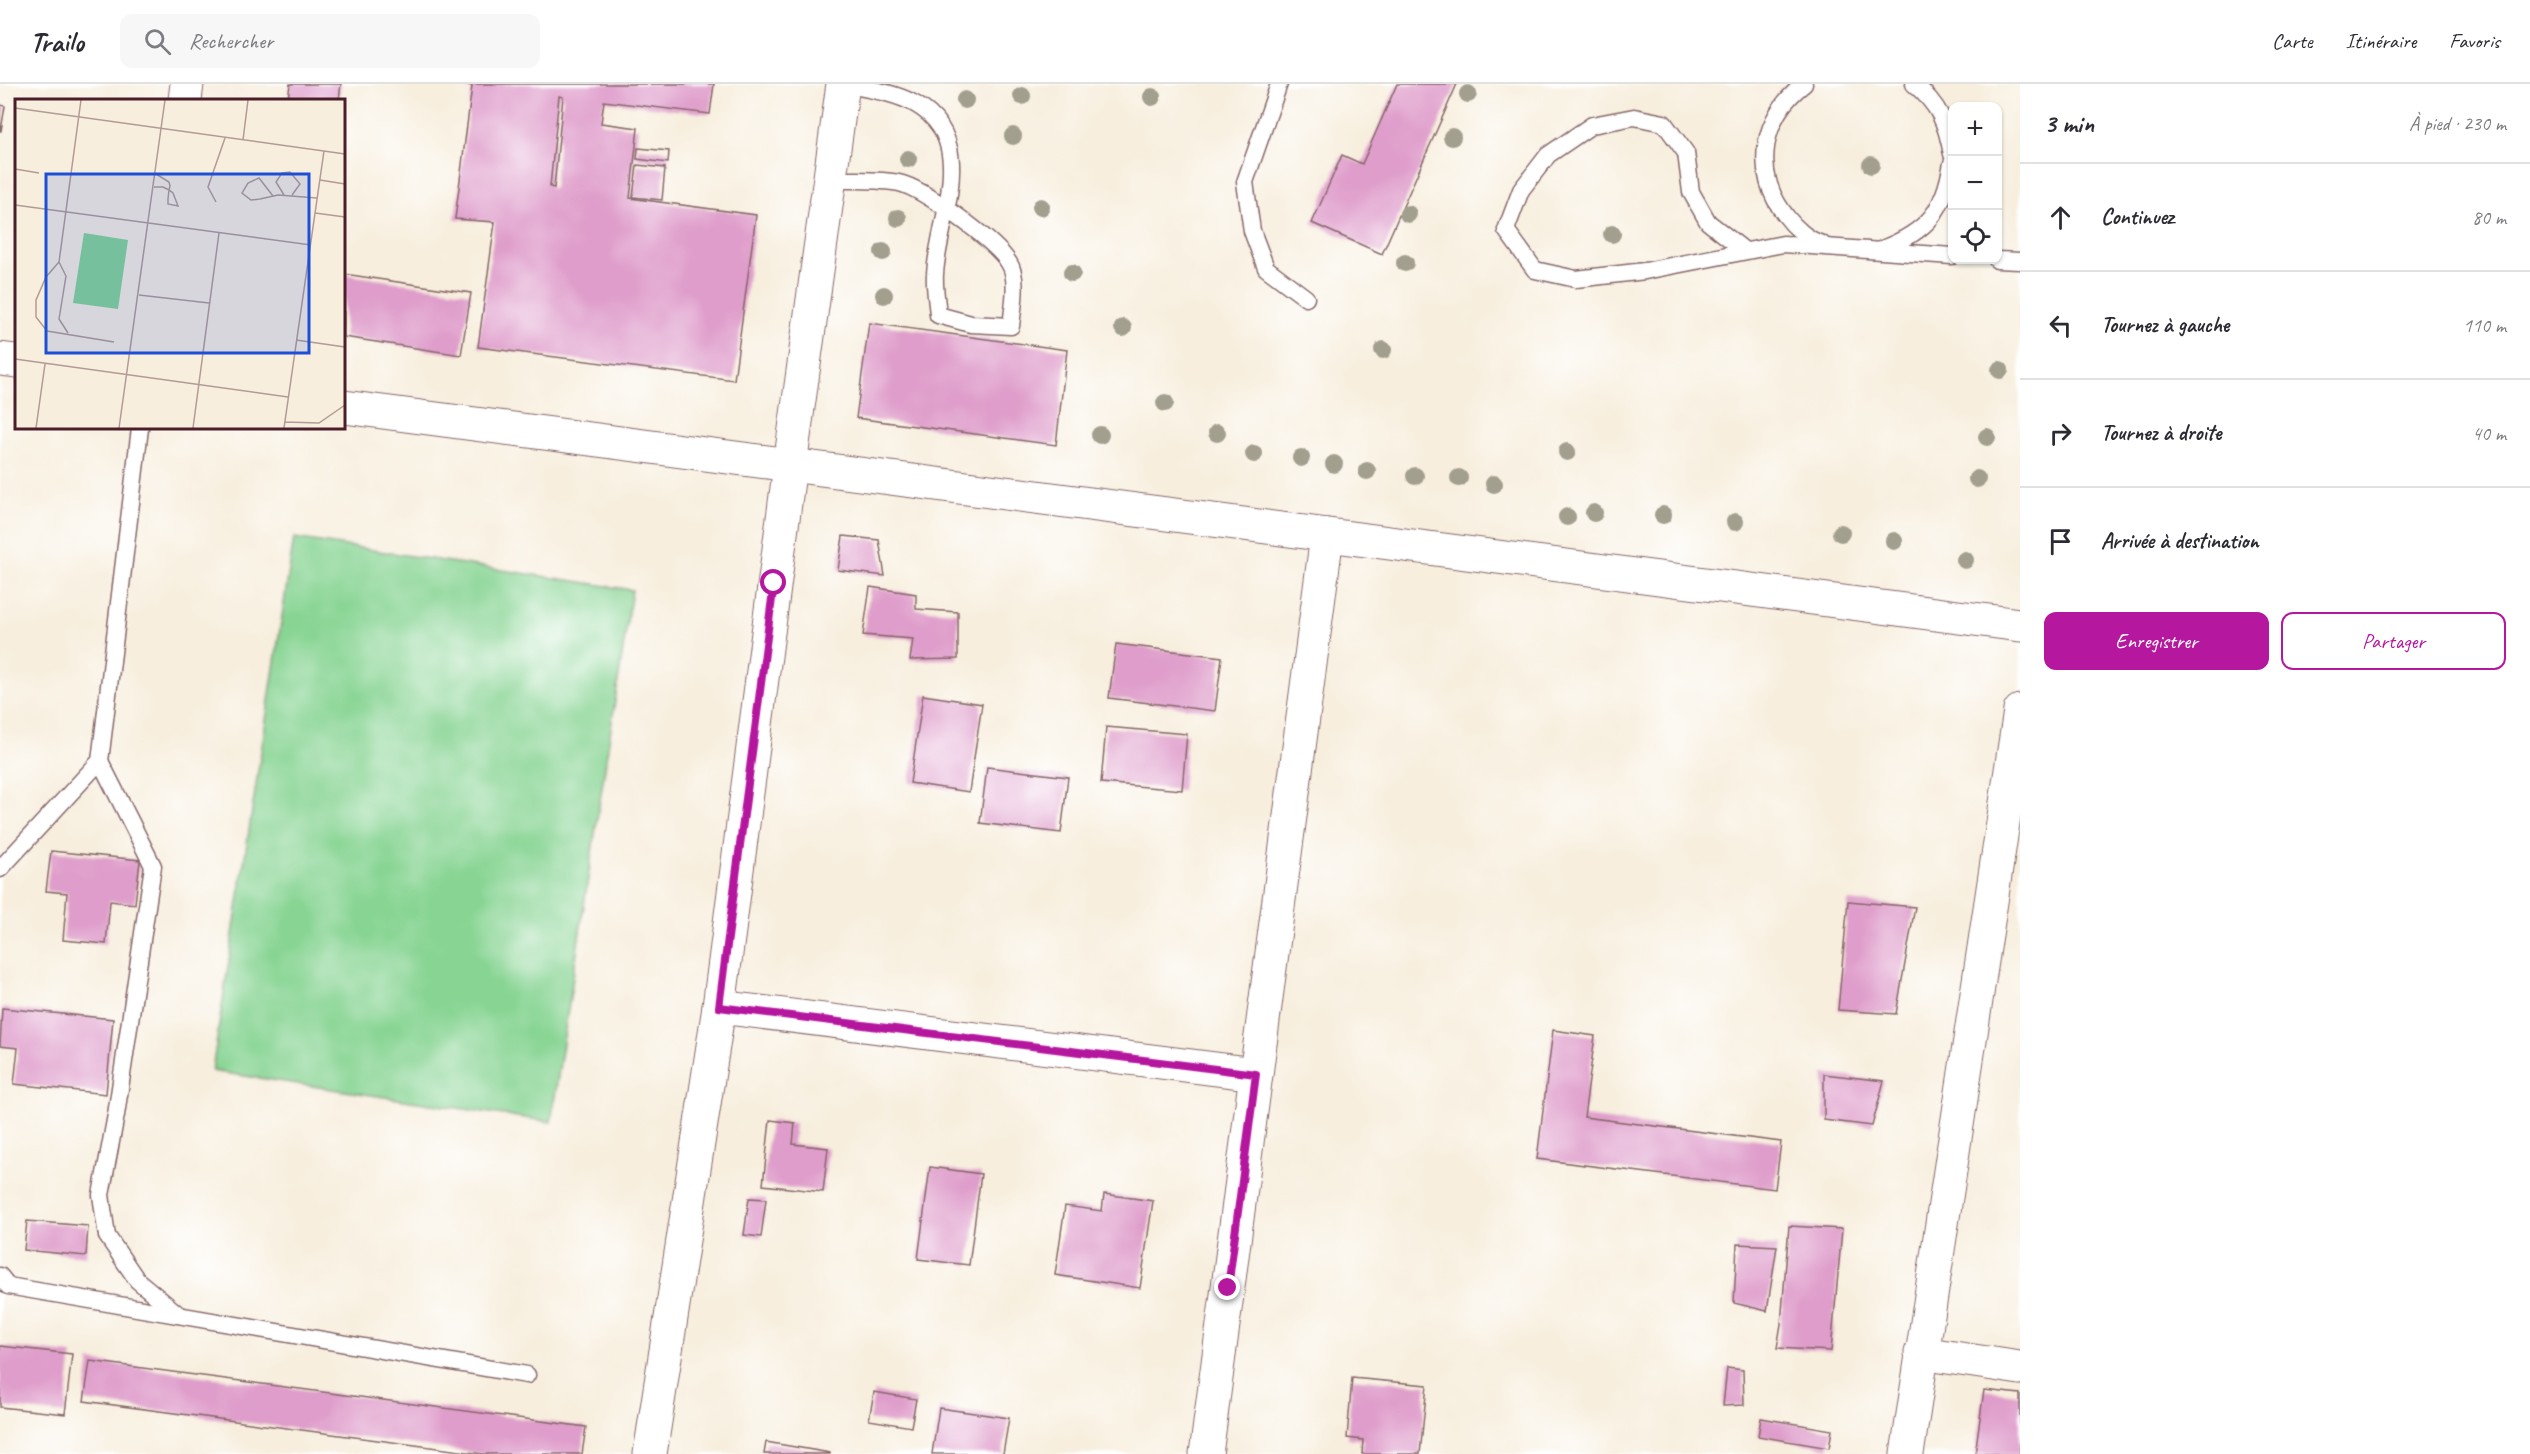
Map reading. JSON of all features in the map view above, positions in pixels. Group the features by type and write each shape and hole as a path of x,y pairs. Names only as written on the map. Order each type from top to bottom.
{"street":[{"path":"185,99 187,84"},
{"path":"650,1454 719,1007 843,84"},
{"path":"0,359 15,361"},
{"path":"345,407 2020,625"},
{"path":"1206,1454 1327,535"},
{"path":"1907,1454 2020,711"},
{"path":"719,1007 1256,1074"},
{"path":"1921,1353 2020,1368"}],"lane":[{"path":"830,179 900,183 930,197 947,209 978,232 1010,263 1015,295 1011,326 971,324 938,315 935,274 947,209 952,172 949,144 935,122 916,104 894,96 843,84"},
{"path":"1279,84 1245,182 1252,231 1266,268 1306,297"},
{"path":"1804,84 1791,94 1774,118 1765,146 1766,176 1776,203 1794,227 1818,243 1848,249"},
{"path":"1914,84 1931,98 1948,131"},
{"path":"1745,251 1708,222 1691,192 1686,153 1664,123 1634,117 1592,125 1548,155 1521,190 1506,230 1535,270 1576,279 1645,271 1783,244 1948,256"},
{"path":"1876,251 1907,239 1932,219 1948,190"},
{"path":"2002,260 2020,261"},
{"path":"140,429 100,761 153,866 116,1115 101,1195 107,1236 137,1280 179,1315"},
{"path":"0,869 100,761"},
{"path":"0,1276 8,1286 526,1375"}],"green space":[{"path":"294,538 632,590 551,1122 212,1071"}],"building":[{"path":"290,84 341,84 339,99 288,99"},
{"path":"464,84 714,84 710,114 604,101 601,123 638,128 630,198 756,215 734,380 478,347 495,222 455,219 472,86","holes":["559,96 563,97 554,188 550,187"]},
{"path":"1397,84 1457,84 1382,254 1312,223 1342,155 1362,164"},
{"path":"0,105 5,106 1,131 0,131"},
{"path":"638,148 669,151 668,163 637,159"},
{"path":"637,165 665,168 662,200 633,197"},
{"path":"345,274 471,293 461,355 345,337"},
{"path":"869,323 1067,350 1056,445 856,418"},
{"path":"843,536 879,540 885,576 838,570"},
{"path":"870,587 916,594 916,609 958,612 958,659 910,660 913,639 863,635"},
{"path":"1116,644 1222,657 1215,711 1109,698"},
{"path":"923,695 982,704 969,792 910,783"},
{"path":"1106,727 1187,734 1182,790 1101,783"},
{"path":"987,767 1068,777 1061,833 980,823"},
{"path":"51,851 140,860 135,904 110,901 106,944 63,940 67,893 46,891"},
{"path":"1848,901 1915,907 1896,1014 1838,1010"},
{"path":"2,1008 113,1019 106,1094 14,1084 18,1048 0,1046"},
{"path":"1553,1030 1595,1036 1584,1117 1781,1142 1775,1189 1537,1159"},
{"path":"1824,1074 1884,1081 1872,1126 1824,1120"},
{"path":"770,1120 795,1123 793,1144 828,1148 823,1192 763,1185"},
{"path":"930,1167 981,1174 969,1265 918,1259"},
{"path":"1104,1194 1153,1201 1140,1288 1055,1275 1065,1206 1102,1211"},
{"path":"749,1198 766,1199 761,1237 744,1235"},
{"path":"27,1221 88,1226 86,1256 24,1250"},
{"path":"1789,1226 1842,1229 1831,1351 1777,1348"},
{"path":"1737,1244 1777,1246 1767,1311 1734,1303"},
{"path":"0,1346 72,1354 65,1414 0,1407"},
{"path":"90,1361 586,1427 582,1454 483,1454 84,1401"},
{"path":"1727,1368 1743,1370 1744,1405 1723,1406"},
{"path":"1352,1378 1427,1385 1420,1454 1362,1454 1363,1440 1347,1438"},
{"path":"1984,1390 2020,1394 2020,1454 1975,1454"},
{"path":"874,1392 916,1399 911,1427 869,1420"},
{"path":"939,1408 1009,1418 1003,1454 932,1454"},
{"path":"1761,1418 1832,1430 1829,1448 1758,1436"},
{"path":"766,1442 830,1453 830,1454 764,1454"}],"route":[{"path":"774,583 719,1007 1256,1074 1228,1288"}]}
